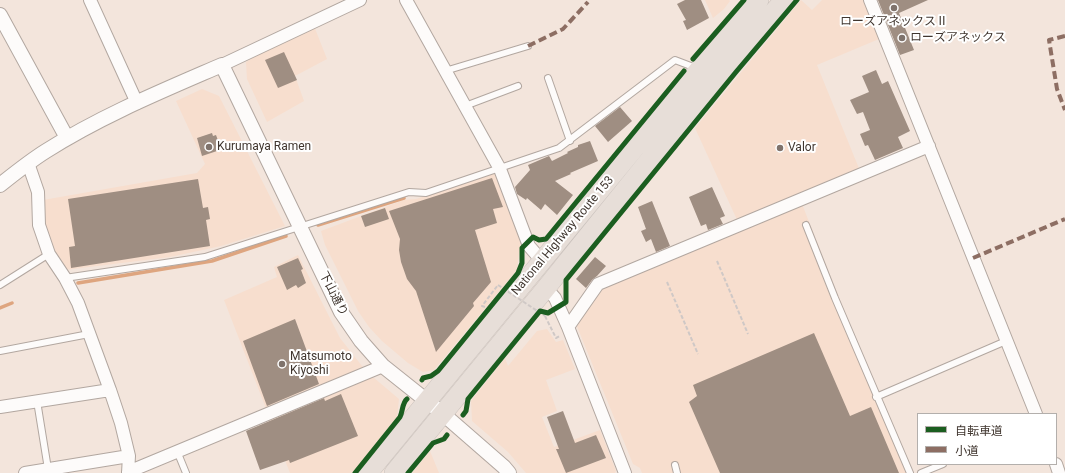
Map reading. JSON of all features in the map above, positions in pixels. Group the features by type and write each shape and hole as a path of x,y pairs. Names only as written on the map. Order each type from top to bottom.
{"highway":[{"name":"National Highway Route 153","path":"368,473 699,70 759,0"},
{"name":"National Highway Route 153","path":"397,471 442,413 546,288 710,85 784,0"}],"street":[{"path":"90,0 137,103"},
{"path":"0,185 28,163 68,138 137,103 360,0"},
{"path":"406,0 500,169 529,246 542,261"},
{"path":"870,0 1036,413"},
{"path":"0,15 68,138"},
{"name":"下山通り","path":"222,65 341,312 360,341 383,366 485,449 509,473"},
{"path":"568,327 598,284 929,146"},
{"path":"28,163 38,192 39,225 49,254 65,278 78,303 110,390 129,456 128,472 383,366"},
{"path":"546,288 555,298 568,327 625,473"},
{"path":"0,407 110,390"},
{"path":"25,473 129,456"}],"lane":[{"path":"445,71 528,46"},
{"path":"65,278 205,257 409,192 426,193 500,169 559,148 675,60 699,70"},
{"path":"548,78 570,141"},
{"path":"465,106 518,86"},
{"path":"806,225 876,397 910,473"},
{"path":"0,285 49,254"},
{"path":"0,351 89,334"},
{"path":"876,397 1006,341"},
{"path":"37,401 48,469"},
{"path":"177,451 186,473"},
{"path":"921,473 941,465"},
{"path":"675,466 677,473"}],"path":[{"path":"717,261 748,334"},
{"path":"667,282 698,354"},
{"path":"498,285 545,316"},
{"path":"504,291 509,285"},
{"path":"535,317 540,311 548,313 558,306"},
{"path":"484,316 488,310"}],"shaded area":[{"path":"705,0 730,1 724,9 713,18"},
{"path":"801,0 812,10 822,0 865,0 879,39 817,65 860,171 738,222 695,128"},
{"path":"314,26 327,59 295,76 304,101 267,122 247,79 246,62 280,41"},
{"path":"202,89 219,96 285,226 221,246 170,257 65,270 53,254 43,224 43,200 197,173 205,164 176,101"},
{"path":"496,173 521,238 517,270 434,370 423,372 408,363 382,341 369,327 358,311 325,245 321,231 404,200 416,199"},
{"path":"802,204 908,473 642,473 640,468 633,464 576,324 603,285"},
{"path":"298,255 340,338 366,371 267,411 224,300 277,277 274,267"},
{"path":"547,329 556,342 563,340 575,369 546,380 557,411 542,417 554,447 600,430 616,471 615,473 526,473 508,452 472,421 471,401 505,358 508,366 537,331"},
{"path":"373,377 399,399 397,418 352,473 290,473 269,420"},
{"path":"430,451 439,473 412,473"}],"building":[{"path":"685,0 701,0 709,18 687,30 683,21 686,20 677,4"},
{"path":"878,0 928,0 899,13 914,50 900,55"},
{"path":"284,52 297,80 278,88 265,60"},
{"path":"876,70 882,84 888,81 910,131 898,137 903,148 875,160 868,145 865,146 860,134 870,130 863,112 857,114 850,100 869,92 862,76"},
{"path":"620,107 632,121 608,142 595,126"},
{"name":"Kurumaya Ramen","path":"212,133 213,136 216,135 220,146 216,147 217,151 202,156 197,138"},
{"path":"590,141 598,161 555,181 573,195 557,215 545,204 541,210 527,198 526,200 517,194 515,187 530,170 528,165 549,156 552,161 578,147 578,145"},
{"path":"492,178 503,207 493,209 497,223 475,230 491,282 473,303 474,306 436,352 416,291 407,279 401,262 399,250 400,239 389,211"},
{"path":"198,179 203,208 208,207 210,219 206,220 210,246 71,268 69,247 75,246 68,199"},
{"path":"712,187 725,216 720,218 723,224 708,230 706,224 701,226 689,197"},
{"path":"652,201 670,246 656,252 651,239 646,242 641,231 646,229 638,207"},
{"path":"385,208 389,219 365,227 361,216"},
{"path":"595,257 606,266 586,288 576,279"},
{"path":"298,258 303,269 301,270 306,283 298,288 296,285 287,290 277,267"},
{"name":"Matsumoto Kiyoshi","path":"295,319 319,384 267,406 243,341"},
{"path":"814,333 850,416 871,407 899,473 720,473 689,402 697,396 693,385"},
{"path":"341,394 358,436 290,463 289,460 260,470 246,431 324,398 325,401"},
{"path":"563,411 575,443 596,435 606,458 566,473 556,449 559,449 547,417"}],"waterway":[{"path":"318,225 404,198"},
{"path":"78,283 212,261 286,236"},
{"path":"0,308 12,303"}],"marked path":[{"path":"528,46 563,29 588,2"},
{"path":"1065,36 1049,40 1057,89 1065,110"},
{"path":"973,258 1065,219"}],"cycle path":[{"path":"693,59 744,0"},
{"path":"463,415 466,411 468,399 540,311 548,313 566,302 566,280 736,72 797,0"},
{"path":"422,380 423,378 431,376 438,371 518,273 522,263 522,248 533,237 539,240 546,239 684,71"},
{"path":"355,473 400,417 404,403 407,399"},
{"path":"408,473 433,443 444,439 447,435"}],"place":[{"name":"ローズアネックスⅡ","path":"894,8"},
{"name":"ローズアネックス","path":"902,38"},
{"name":"Kurumaya Ramen","path":"209,147"},
{"name":"Valor","path":"780,148"},
{"name":"Matsumoto Kiyoshi","path":"282,364"}]}
